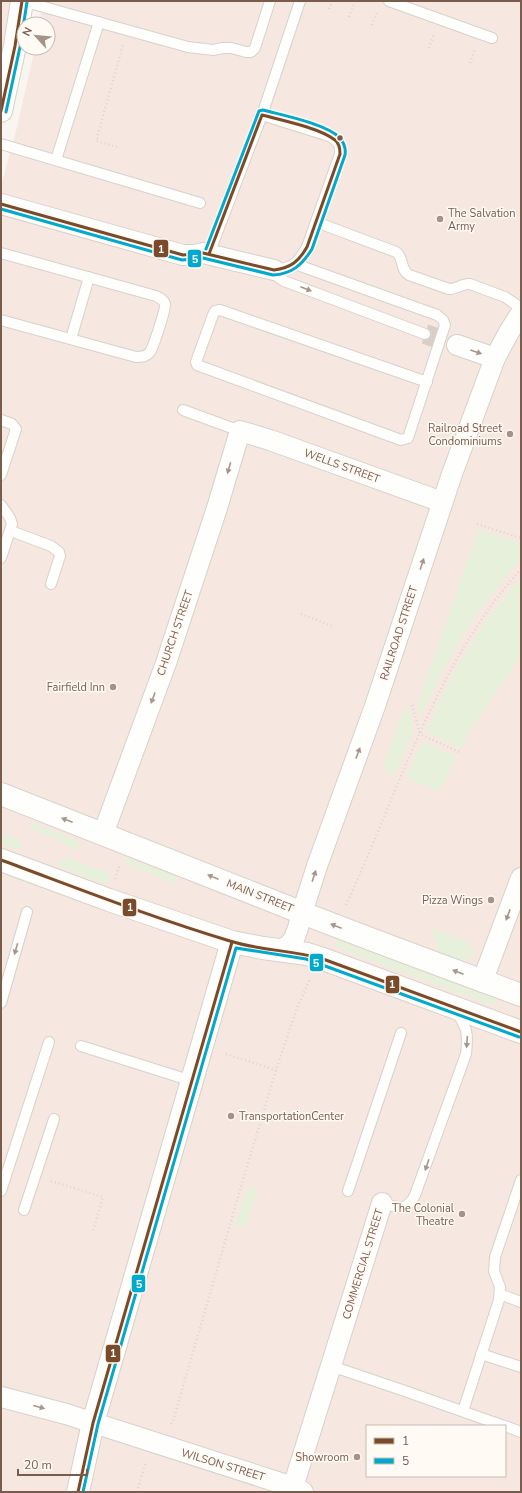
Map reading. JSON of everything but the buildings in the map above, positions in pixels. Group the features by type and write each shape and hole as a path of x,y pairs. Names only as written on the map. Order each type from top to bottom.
{"main road":[{"path":"1,111 15,46 22,1"},
{"name":"MAIN STREET","path":"1,794 302,913 482,982 521,995"},
{"path":"1,860 115,902 232,942 313,956 521,1032"},
{"path":"78,1492 93,1423 232,942"}],"street":[{"path":"1,204 184,255 193,256 203,253 274,270"},
{"name":"RAILROAD STREET","path":"278,950 288,946 294,939 375,706 442,502 495,358 521,313"},
{"path":"457,345 495,358"},
{"name":"WELLS STREET","path":"240,431 270,440 442,502"},
{"name":"CHURCH STREET","path":"103,834 168,655 217,508 240,431"},
{"path":"482,982 521,878"},
{"name":"COMMERCIAL STREET","path":"298,1489 331,1366 382,1203"},
{"name":"WILSON STREET","path":"1,1397 93,1423 298,1489"}],"lane":[{"path":"22,1 188,47 208,50 231,48 251,52 255,48 258,41 270,1"},
{"path":"209,254 262,115 300,1"},
{"path":"389,1 492,38"},
{"path":"56,160 98,22"},
{"path":"262,115 320,132 334,139 340,146 340,154 307,247 295,264 286,269 274,270 278,277 284,281 425,334"},
{"path":"1,144 200,203"},
{"path":"316,222 396,252 400,256 404,271 408,275 449,289 470,284 506,297 521,308"},
{"path":"1,253 156,296 161,298 165,303 165,310 150,352 143,357 136,358 1,320"},
{"path":"295,264 441,318 445,325 427,382 408,438 401,440 196,365 213,316 215,312 220,310 427,382"},
{"path":"71,340 89,277"},
{"path":"183,410 240,431"},
{"path":"1,420 12,424 16,429 1,475"},
{"path":"1,505 10,518 12,524 11,531 1,558"},
{"path":"11,531 51,546 59,552 60,556 51,584"},
{"path":"1,1003 27,912"},
{"name":"COMMERCIAL STREET","path":"382,1203 396,1208 403,1207 408,1205 416,1195 466,1054 468,1037 463,1021 453,1007"},
{"path":"348,1191 401,1033"},
{"path":"1,1192 49,1042"},
{"path":"81,1046 192,1081"},
{"path":"24,1210 54,1119"},
{"path":"462,1411 500,1294 500,1287 494,1271 495,1257 521,1180"},
{"path":"500,1294 521,1302"},
{"path":"481,1354 521,1367"},
{"path":"331,1366 502,1425"},
{"path":"506,1426 521,1432"}],"path":[{"path":"329,9 332,1"},
{"path":"349,17 355,1"},
{"path":"117,147 96,141 127,30"},
{"path":"477,524 521,538"},
{"path":"345,908 400,777 449,671 481,619 521,569"},
{"path":"301,614 332,626"},
{"path":"412,705 420,734 459,752"},
{"path":"115,881 122,858"},
{"path":"166,1424 172,1424 173,1421 276,1070 307,983"},
{"path":"226,1054 276,1070"},
{"path":"45,1179 103,1197 93,1230"},
{"path":"137,1492 145,1462"}],"shaded area":[{"path":"1,1 11,1 1,59"},
{"path":"43,1 521,1 521,1492 1,1492 1,186 16,131 33,56 56,56 56,16 40,16"}],"green space":[{"path":"478,530 521,543 521,559 493,592 468,627 443,671 421,717 417,706"},
{"path":"521,576 521,656 472,728 461,748 426,732 442,696 463,656 500,601"},
{"path":"410,708 414,728 395,775 384,771 383,766 403,711"},
{"path":"423,741 457,757 439,791 405,778"},
{"path":"35,823 82,843 73,852 66,843 29,828"},
{"path":"1,834 25,842 16,850 1,844"},
{"path":"68,855 69,858 110,874 107,885 57,865"},
{"path":"126,858 178,877 171,885 169,881 125,863"},
{"path":"431,928 467,942 476,953 467,959 454,960 440,953"},
{"path":"338,940 496,999 494,1006 335,947"},
{"path":"248,1186 258,1189 245,1228 235,1225"}],"tunnel":[{"path":"425,334 457,345"}],"transit line":[{"name":"1","path":"1,111 15,46 22,1"},
{"name":"5","path":"6,112 20,47 27,2"},
{"name":"5","path":"1,209 182,260 203,258 273,275 286,273 296,268 312,249 345,155 343,142 340,138 334,133 315,124 263,110 259,111 206,249"},
{"name":"1","path":"1,204 183,255 203,253 274,270 280,269 290,266 298,260 307,247 340,154 339,146 336,141 310,128 262,115 209,254"},
{"name":"1","path":"1,860 144,913 230,941 253,947 323,959 521,1032"},
{"name":"1","path":"78,1492 93,1423 232,942"},
{"name":"5","path":"83,1492 98,1424 236,948 306,959 519,1037"}],"place":[{"name":"The Salvation Army","path":"440,219"},
{"name":"Railroad Street Condominiums","path":"510,434"},
{"name":"Fairfield Inn","path":"113,687"},
{"name":"Pizza Wings","path":"491,900"},
{"name":"TransportationCenter","path":"231,1116"},
{"name":"The Colonial Theatre","path":"462,1214"},
{"name":"Showroom","path":"357,1457"}]}
